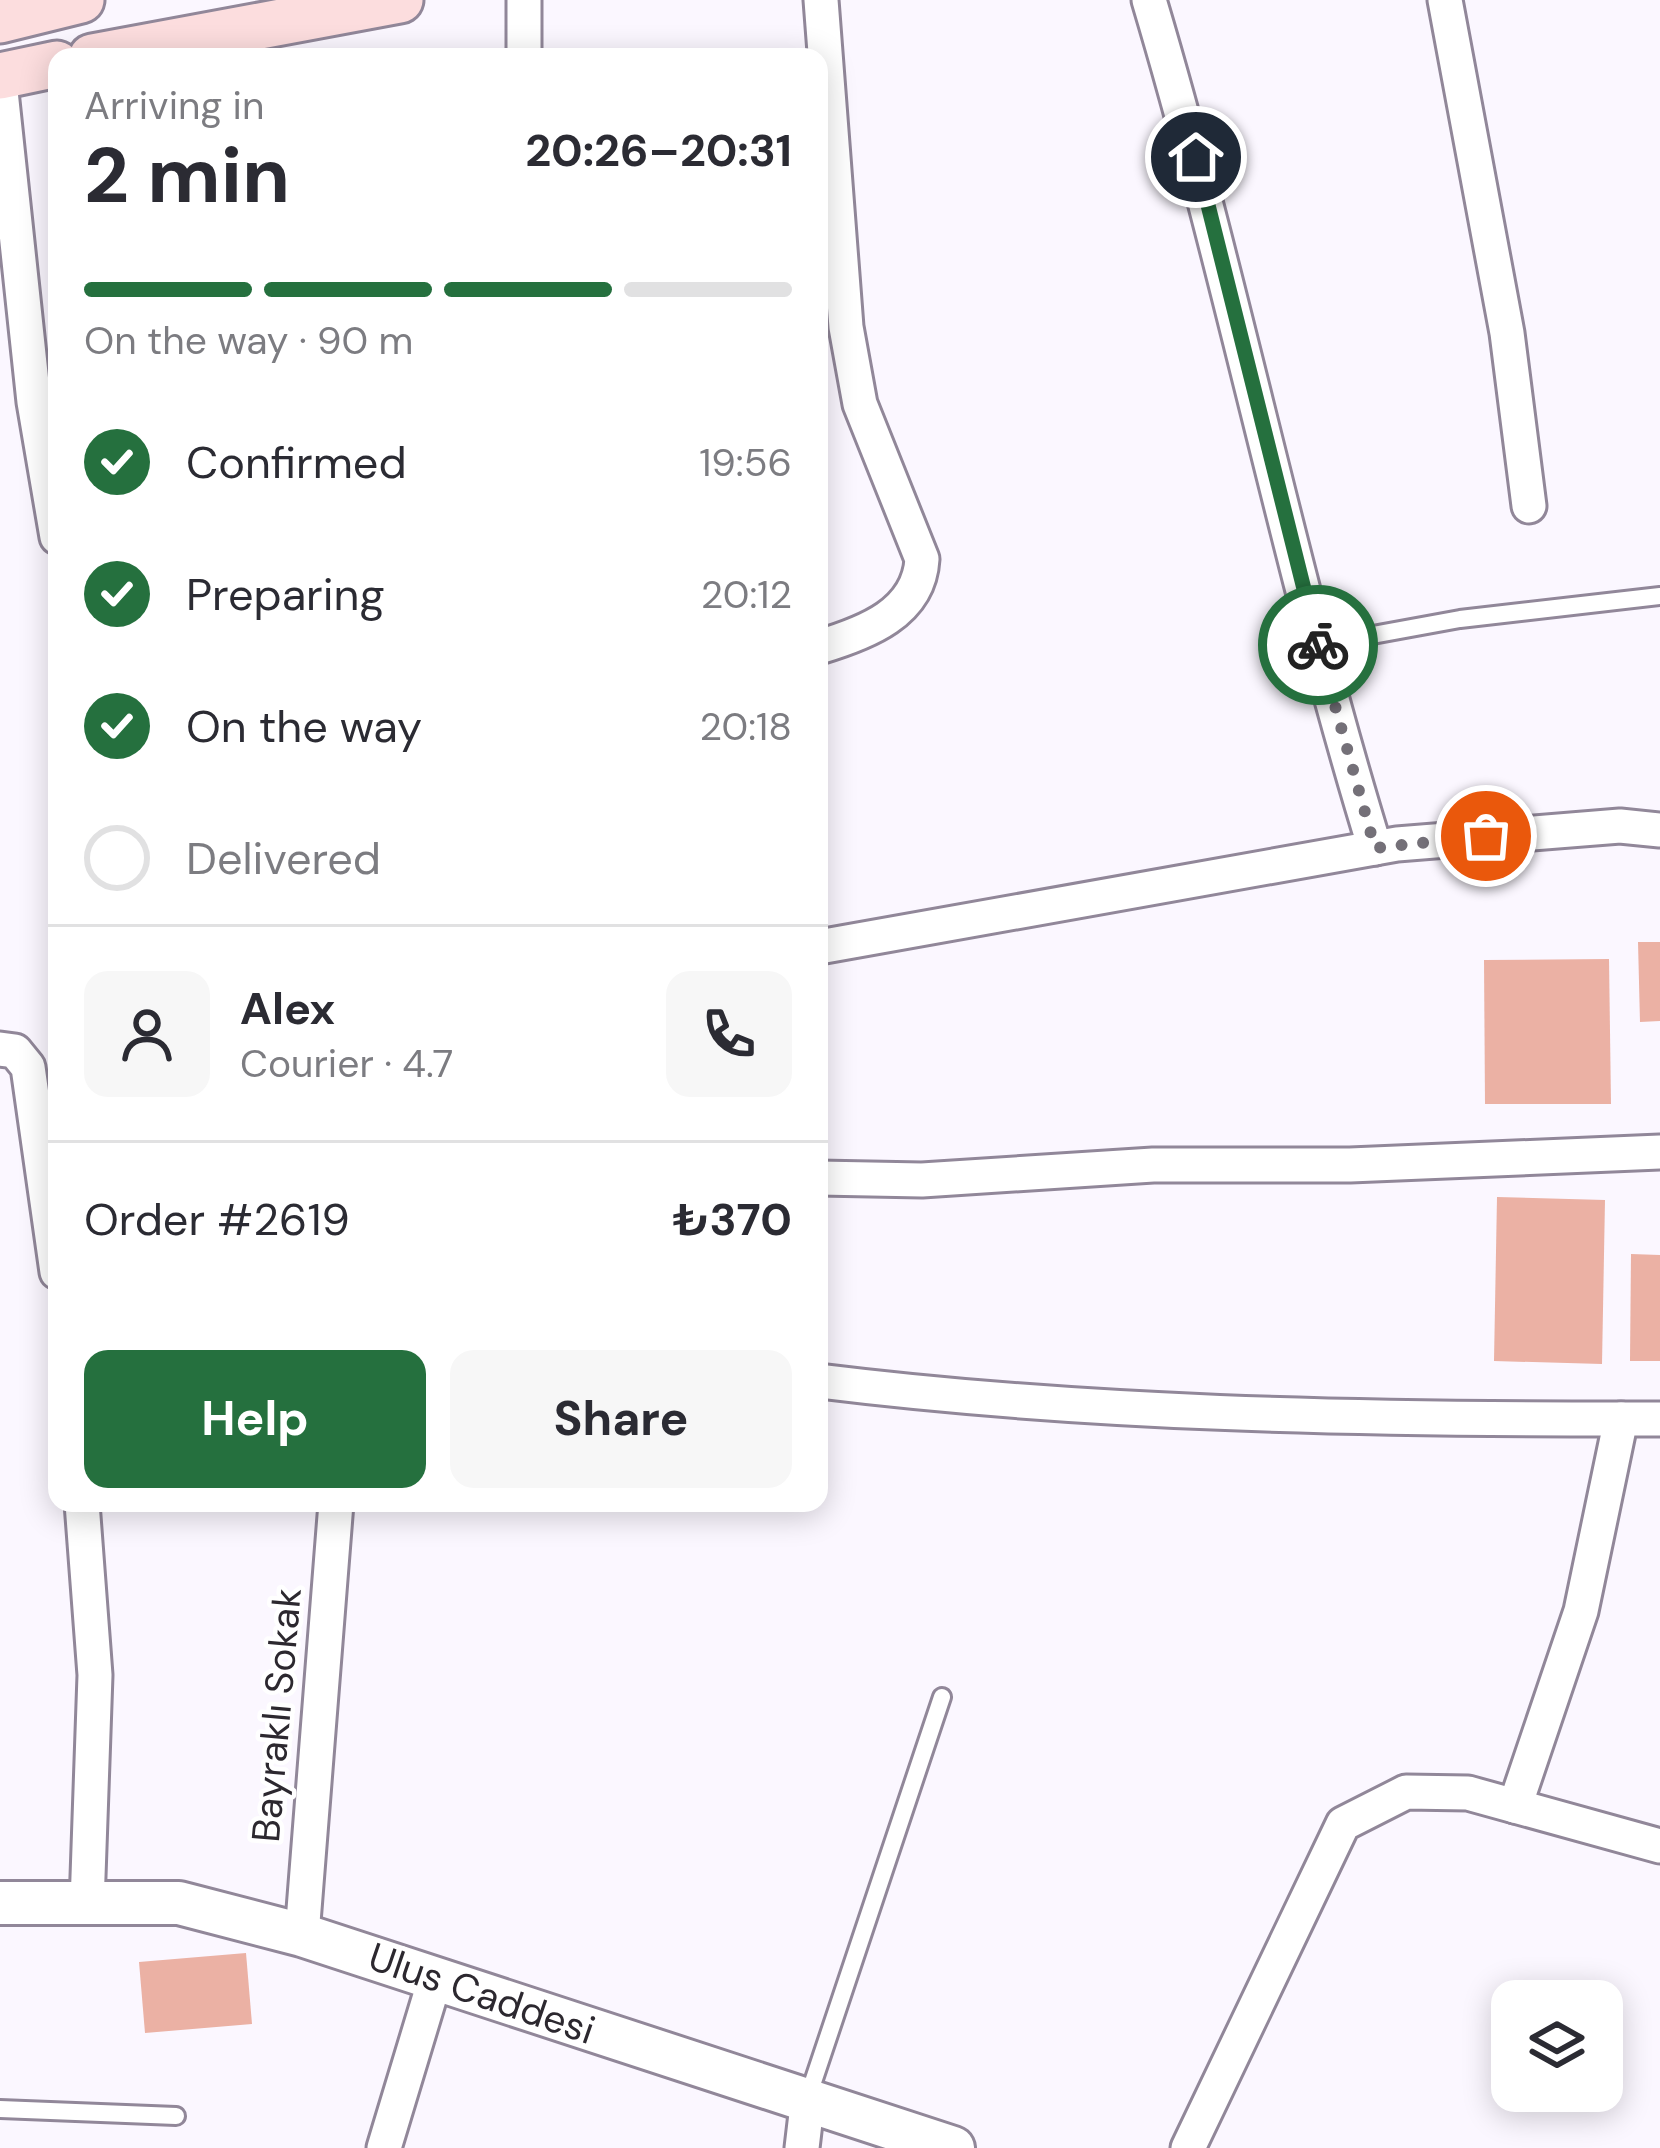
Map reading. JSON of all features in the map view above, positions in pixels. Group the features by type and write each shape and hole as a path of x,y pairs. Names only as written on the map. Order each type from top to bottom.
{"main road":[{"path":"0,20 81,0"},
{"path":"177,48 400,0"},
{"path":"0,79 48,66"}],"street":[{"path":"524,0 524,48"},
{"path":"821,0 825,48"},
{"path":"1149,0 1208,196 1318,644 1375,848"},
{"path":"1445,0 1507,333 1529,506"},
{"path":"0,79 34,402 48,484"},
{"path":"828,92 846,327 860,404 922,559 921,584 904,607 857,635 828,644"},
{"path":"828,945 1375,848 1620,826 1660,830"},
{"path":"0,1048 15,1051 28,1067 48,1208"},
{"path":"828,1178 922,1180 1153,1165 1350,1165 1660,1152"},
{"path":"828,1382 1004,1399 1281,1414 1660,1418"},
{"path":"1515,1806 1581,1611 1621,1419"},
{"path":"83,1512 95,1675 86,1905"},
{"name":"Bayraklı Sokak","path":"302,1935 335,1512"},
{"path":"1188,2148 1343,1824 1406,1792 1468,1793 1660,1846"},
{"name":"Ulus Caddesi","path":"0,1903 179,1904 302,1935 808,2097 952,2148"},
{"path":"384,2148 436,1976"},
{"path":"802,2148 808,2097"}],"lane":[{"path":"1318,644 1460,619 1660,596"},
{"path":"808,2097 941,1696"},
{"path":"0,2109 176,2116"}],"building":[{"path":"1638,942 1660,942 1660,1021 1640,1022"},
{"path":"1609,959 1611,1104 1485,1104 1484,960"},
{"path":"1497,1197 1605,1200 1602,1364 1494,1361"},
{"path":"1631,1254 1660,1255 1660,1361 1630,1361"},
{"path":"246,1953 252,2024 145,2033 139,1962"}],"way so far":[{"path":"1318,645 1375,848 1486,836"}],"route":[{"path":"1196,157 1318,645"}]}
